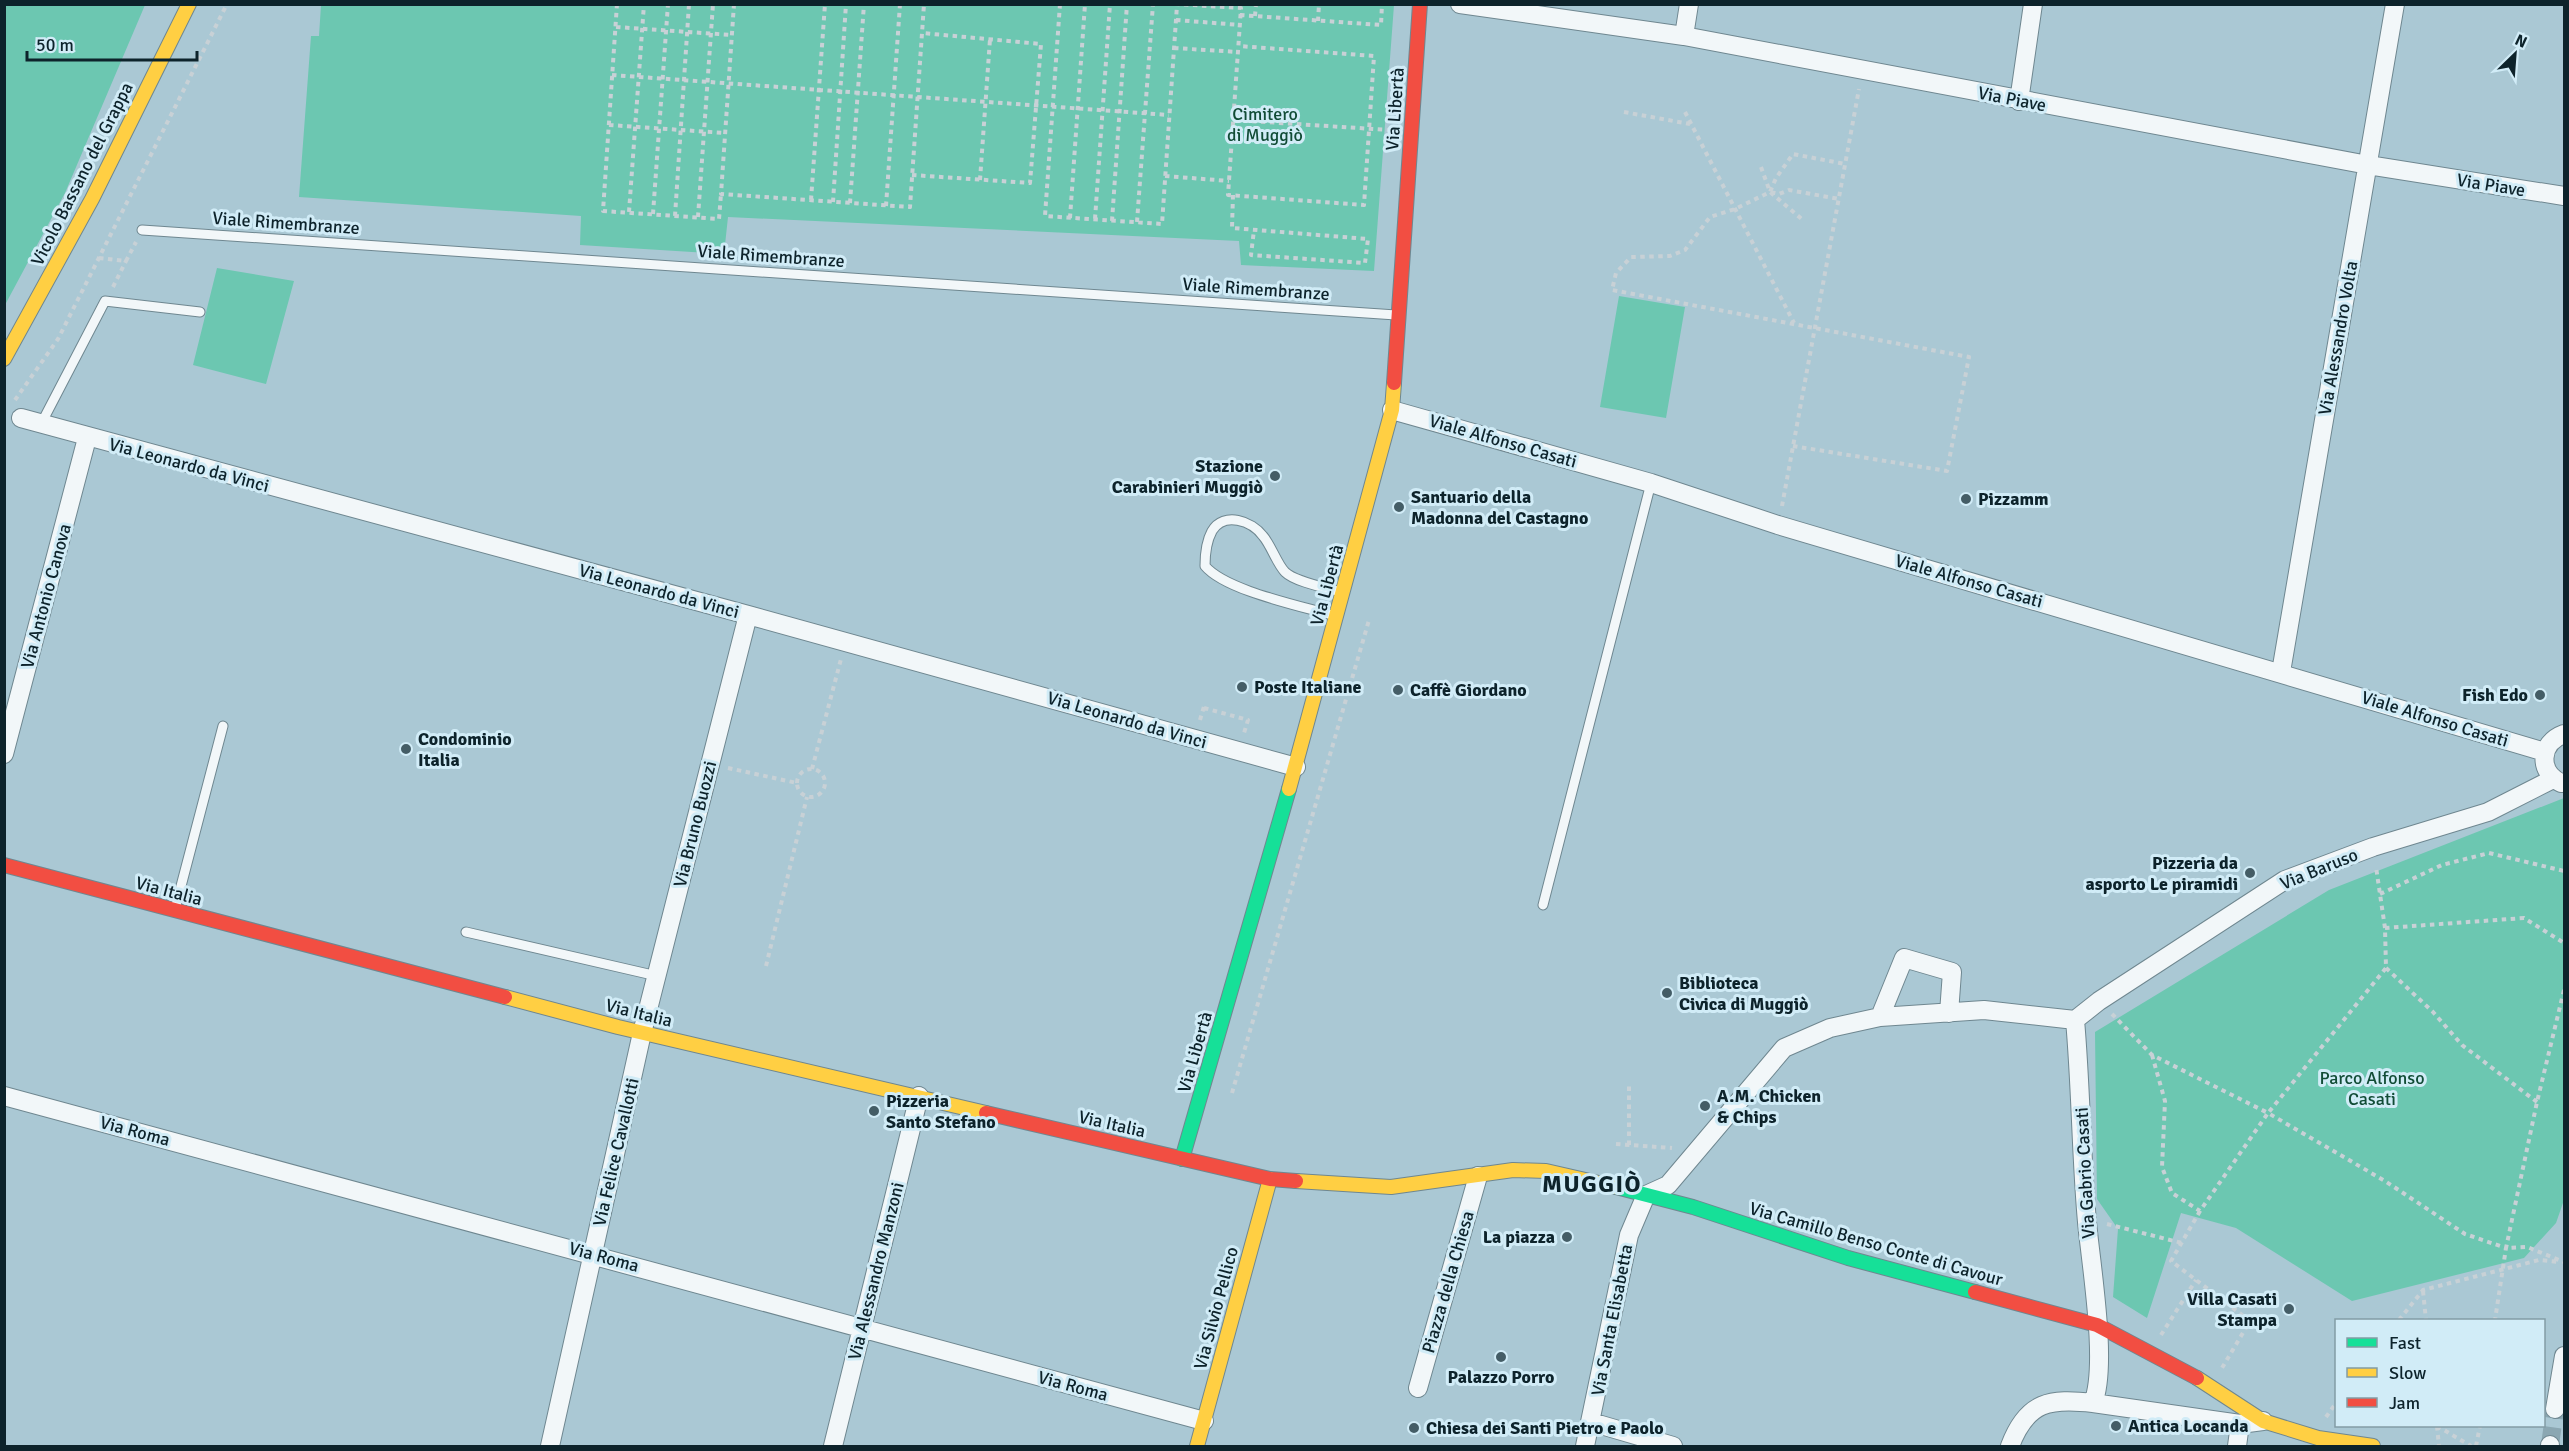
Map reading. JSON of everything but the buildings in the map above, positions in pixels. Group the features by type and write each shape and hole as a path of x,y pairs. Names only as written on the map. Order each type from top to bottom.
{"street":[{"name":"Vicolo Bassano del Grappa","path":"4,359 92,199 189,4"},
{"name":"Via Libertà","path":"1182,1159 1296,767 1392,411 1420,4"},
{"name":"Via Piave","path":"1460,4 1684,36 2368,165 2565,196"},
{"path":"1684,36 1689,4"},
{"path":"2019,101 2033,4"},
{"name":"Via Alessandro Volta","path":"2280,672 2395,4"},
{"name":"Viale Alfonso Casati","path":"1392,411 1651,483 1778,525 2545,752"},
{"name":"Via Leonardo da Vinci","path":"16,412 41,424 87,438 748,615 1296,767"},
{"name":"Via Antonio Canova","path":"4,754 87,438"},
{"name":"Via Bruno Buozzi","path":"642,1033 748,615"},
{"path":"2559,782 2544,765 2545,752 2550,742 2565,734"},
{"name":"Via Baruso","path":"2075,1020 2099,1001 2285,880 2373,847 2488,812 2559,782"},
{"name":"Via Italia","path":"4,865 174,912 642,1033 1270,1179 1391,1187 1478,1176"},
{"path":"1880,1017 1904,958 1952,972 1949,1012"},
{"path":"1646,1195 1668,1185 1784,1048 1830,1028 1880,1017 1984,1010 2075,1020"},
{"name":"Via Gabrio Casati","path":"2075,1020 2100,1387 2093,1403"},
{"name":"Via Felice Cavallotti","path":"550,1446 642,1033"},
{"name":"Via Roma","path":"4,1096 593,1254 1204,1422"},
{"name":"Via Alessandro Manzoni","path":"833,1446 919,1096"},
{"name":"Via Camillo Benso Conte di Cavour","path":"1478,1176 1513,1170 1546,1171 1646,1195 1693,1207 1848,1258 2097,1325 2212,1386 2264,1421 2318,1438 2373,1446"},
{"name":"Piazza della Chiesa","path":"1418,1388 1478,1176"},
{"name":"Via Silvio Pellico","path":"1197,1446 1270,1179"},
{"name":"Via Santa Elisabetta","path":"1585,1446 1629,1234 1646,1195"},
{"path":"2555,1408 2565,1356"},
{"path":"2010,1446 2020,1425 2054,1400 2093,1403 2240,1424 2264,1421"},
{"path":"1591,1422 1673,1446"},
{"path":"2237,1446 2240,1424"}],"lane":[{"name":"Viale Rimembranze","path":"142,230 1399,315"},
{"path":"41,424 105,301 200,312"},
{"path":"1543,905 1651,483"},
{"path":"1337,617 1251,591 1213,576 1205,566 1206,549 1213,529 1226,520 1243,520 1262,534 1285,572 1310,583 1344,592"},
{"path":"174,912 224,726"},
{"path":"466,932 657,976"}],"path":[{"path":"16,412 58,339 226,4"},
{"path":"617,4 603,211 719,219 734,4"},
{"path":"629,212 644,4"},
{"path":"653,214 668,4"},
{"path":"675,216 689,4"},
{"path":"698,217 713,4"},
{"path":"811,200 825,4"},
{"path":"833,202 846,4"},
{"path":"850,203 864,4"},
{"path":"886,206 900,4"},
{"path":"721,194 910,207 924,4"},
{"path":"1060,4 1045,216 1162,224 1176,5 1241,8 1228,195 1364,205 1374,56 1239,46"},
{"path":"1070,218 1085,4"},
{"path":"1095,219 1110,4"},
{"path":"1112,221 1127,4"},
{"path":"1137,222 1153,4"},
{"path":"1255,16 1256,4"},
{"path":"1318,21 1319,4"},
{"path":"1240,15 1381,25 1382,4"},
{"path":"1176,20 1240,25"},
{"path":"616,27 732,35"},
{"path":"912,175 1030,183 1034,105 1041,44 922,33"},
{"path":"980,180 990,39"},
{"path":"1174,48 1238,52"},
{"path":"1778,525 1863,71"},
{"path":"612,75 1170,115"},
{"path":"1624,112 1691,124"},
{"path":"1685,112 1794,323"},
{"path":"1234,120 1412,132"},
{"path":"609,125 725,133"},
{"path":"1770,192 1776,178 1793,154 1845,164"},
{"path":"1761,167 1770,192 1804,220"},
{"path":"1165,176 1229,181"},
{"path":"1793,446 1947,471 1969,357 1612,290 1616,273 1631,257 1679,253 1690,245 1710,217 1735,209 1770,192 1779,194 1789,190 1839,199"},
{"path":"1233,195 1232,228 1368,239 1365,262 1251,255 1254,230"},
{"path":"105,301 142,230"},
{"path":"99,258 126,261"},
{"path":"1233,1093 1369,620"},
{"path":"812,769 846,642"},
{"path":"1199,724 1204,705 1248,720 1243,736"},
{"path":"1229,723 1232,716"},
{"path":"710,765 797,783"},
{"path":"812,769 820,771 825,778 826,786 815,798 801,794 797,783 804,770 812,769"},
{"path":"766,966 807,797"},
{"path":"2218,1377 2250,1320 2171,1261 2199,1211 2268,1113 2386,968 2385,928 2373,847"},
{"path":"2380,894 2442,865 2489,853 2565,871"},
{"path":"2385,928 2524,918 2565,944"},
{"path":"2386,968 2433,1012 2462,1045 2537,1102"},
{"path":"2495,1319 2506,1248 2537,1102 2565,990"},
{"path":"2099,1001 2152,1055 2268,1113 2385,1181 2465,1234 2506,1248 2527,1247 2565,1262"},
{"path":"2152,1055 2165,1101 2162,1167 2172,1193 2199,1211"},
{"path":"1629,1085 1629,1145"},
{"path":"1616,1144 1677,1148"},
{"path":"2087,1219 2182,1242"},
{"path":"2401,1319 2423,1290 2539,1260 2565,1262"},
{"path":"2155,1344 2196,1280"},
{"path":"2423,1290 2426,1319"},
{"path":"2437,1427 2439,1446"},
{"path":"2440,1427 2471,1446"},
{"path":"2476,1446 2480,1427"}],"green space":[{"path":"5,4 145,5 65,193 5,305"},
{"name":"Cimitero di Muggiò","path":"321,5 1394,5 1374,271 1241,265 1239,241 728,217 724,254 580,245 581,216 299,197 311,36 319,36"},
{"path":"217,268 294,281 266,384 193,365"},
{"path":"1619,296 1685,307 1666,418 1600,407"},
{"name":"Parco Alfonso Casati","path":"2564,798 2564,1200 2556,1223 2524,1258 2352,1301 2236,1228 2181,1213 2147,1318 2113,1297 2118,1229 2097,1199 2095,1032 2329,890"}],"tunnel":[{"path":"2550,1445 2555,1409"}],"traffic: fast":[{"path":"1182,1159 1289,789"},
{"path":"1616,1187 1693,1207 1848,1258 1975,1292"}],"traffic: slow":[{"path":"4,359 92,199 189,4"},
{"path":"1289,789 1392,410 1394,383"},
{"path":"505,997 618,1027 986,1113"},
{"path":"1296,1181 1391,1187 1513,1170 1546,1171 1616,1187"},
{"path":"1197,1446 1270,1179"},
{"path":"2197,1378 2263,1421 2318,1438 2373,1446"}],"traffic: jam":[{"path":"1394,383 1420,4"},
{"path":"4,865 505,997"},
{"path":"986,1113 1270,1179 1296,1181"},
{"path":"1975,1292 2097,1325 2197,1378"}],"place":[{"name":"Stazione Carabinieri Muggiò","path":"1275,476"},
{"name":"Pizzamm","path":"1966,499"},
{"name":"Santuario della Madonna del Castagno","path":"1399,507"},
{"name":"Poste Italiane","path":"1242,687"},
{"name":"Caffè Giordano","path":"1398,690"},
{"name":"Fish Edo","path":"2540,695"},
{"name":"Condominio Italia","path":"406,749"},
{"name":"Pizzeria da asporto Le piramidi","path":"2250,873"},
{"name":"Biblioteca Civica di Muggiò","path":"1667,993"},
{"name":"A.M. Chicken & Chips","path":"1705,1106"},
{"name":"Pizzeria Santo Stefano","path":"874,1111"},
{"name":"La piazza","path":"1567,1237"},
{"name":"Villa Casati Stampa","path":"2289,1309"},
{"name":"Palazzo Porro","path":"1501,1357"},
{"name":"Antica Locanda","path":"2116,1426"},
{"name":"Chiesa dei Santi Pietro e Paolo","path":"1414,1428"}],"district":[{"name":"MUGGIÒ","path":"1592,1184"}]}
